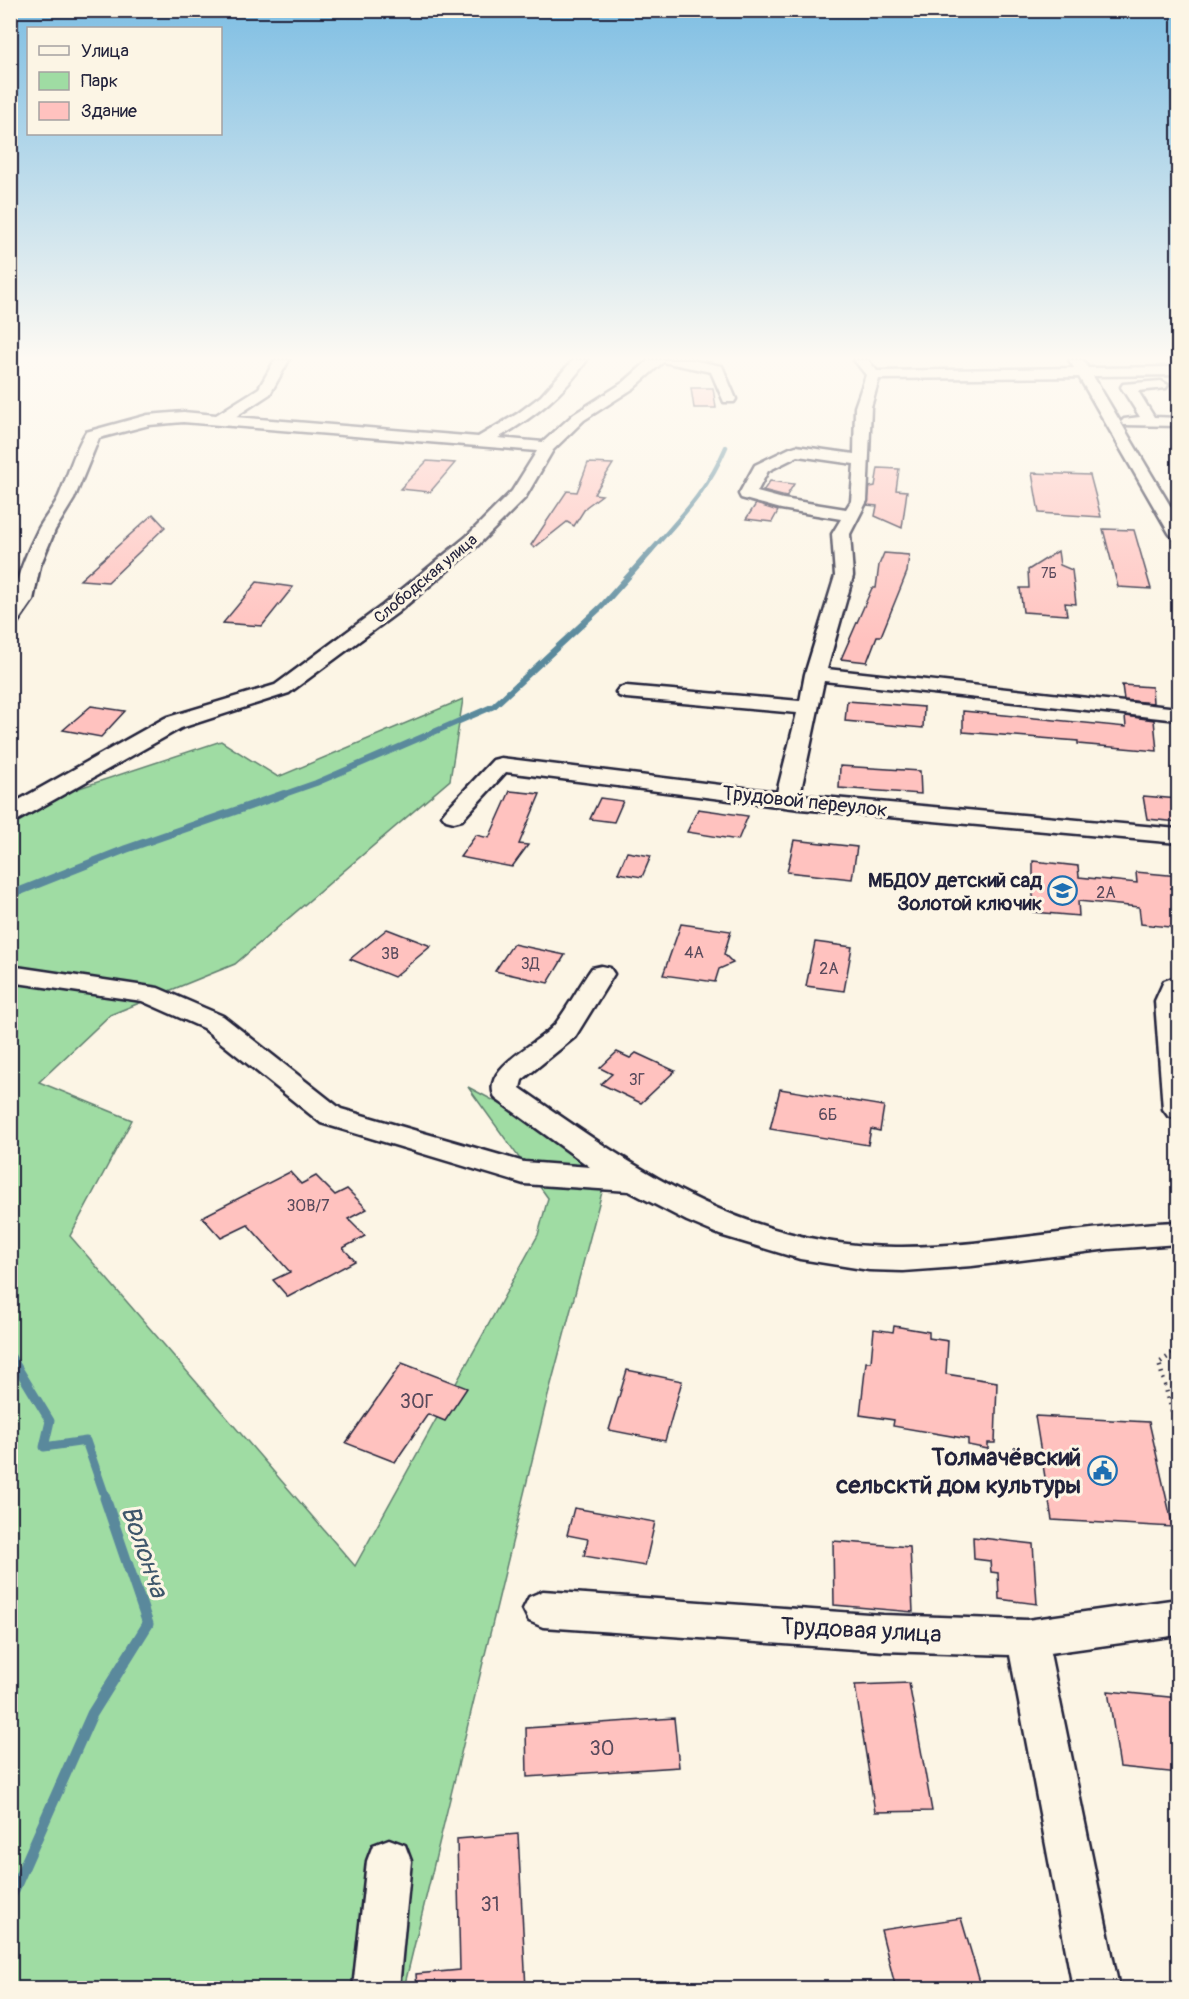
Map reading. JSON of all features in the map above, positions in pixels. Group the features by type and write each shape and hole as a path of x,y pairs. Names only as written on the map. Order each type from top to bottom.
{"street":[{"path":"10,620 24,600 20,577 66,499 85,453"},
{"name":"Слободская улица","path":"10,815 173,723 282,689 390,609 472,541 519,494 543,453"},
{"path":"791,453 761,468 747,494 781,504 851,514"},
{"path":"813,453 862,460"},
{"path":"787,800 815,674 844,576 841,534 859,501 862,453"},
{"path":"1131,453 1179,532"},
{"path":"1155,494 1179,494"},
{"path":"815,674 1179,714"},
{"path":"626,692 809,708"},
{"name":"Трудовой переулок","path":"454,815 501,765 787,800 1179,836"},
{"path":"10,974 148,994 213,1022 331,1116 524,1173 636,1182"},
{"path":"601,974 565,1030 511,1074 506,1083 506,1092 636,1182 694,1210 798,1248 843,1257 902,1260 978,1254 1109,1237 1179,1233"},
{"path":"1179,984 1173,987 1169,1001 1179,1109"},
{"name":"Трудовая улица","path":"543,1609 883,1633 1027,1638 1179,1617"},
{"path":"1027,1638 1096,1989"},
{"path":"376,1989 389,1861"}],"path":[{"path":"1179,1350 1159,1363 1179,1433"}],"green space":[{"path":"463,699 450,780 235,964 110,1015 39,1082 132,1120 70,1236 355,1566 538,1235 548,1198 468,1087 610,1162 546,1403 404,1988 11,1988 10,811 221,741 278,777"}],"building":[{"path":"427,461 455,463 430,492 400,489"},
{"path":"588,463 613,464 594,494 602,495 586,507 574,526 567,522 534,548 531,545 567,491 577,492"},
{"path":"878,468 899,469 896,490 907,491 902,528 875,516 877,506 867,505 870,487 875,486"},
{"path":"1032,473 1090,475 1101,517 1039,513"},
{"path":"770,481 794,484 786,497 763,491"},
{"path":"756,504 778,511 772,522 746,519"},
{"path":"153,514 165,527 108,582 80,580"},
{"path":"1103,529 1134,530 1151,589 1118,587"},
{"path":"1058,551 1060,565 1072,570 1076,604 1065,603 1067,615 1023,612 1020,588 1029,588 1028,570"},
{"path":"884,553 909,555 907,572 881,636 877,636 867,662 841,659 872,588 876,588 879,565"},
{"path":"257,582 293,587 262,626 223,623"},
{"path":"1122,685 1152,687 1153,703 1124,700"},
{"path":"847,701 924,707 923,728 845,721"},
{"path":"91,706 125,711 101,737 63,730"},
{"path":"963,711 1126,727 1125,716 1154,720 1157,751 1078,744 1078,741 963,732"},
{"path":"840,766 920,771 921,794 839,788"},
{"path":"510,791 540,794 519,844 528,845 512,867 460,857 476,835 489,838"},
{"path":"1143,796 1179,799 1179,822 1147,819"},
{"path":"600,798 623,801 614,822 590,819"},
{"path":"698,809 748,816 738,840 687,832"},
{"path":"794,840 857,847 852,879 787,872"},
{"path":"627,852 651,856 642,877 618,873"},
{"path":"1033,861 1078,866 1079,877 1137,883 1136,872 1179,876 1179,928 1141,924 1139,907 1078,901 1079,916 1033,912"},
{"path":"681,924 731,931 724,954 733,963 719,969 715,982 663,975"},
{"path":"387,929 431,946 394,977 350,959"},
{"path":"815,942 852,947 844,991 806,986"},
{"path":"513,944 565,955 548,983 495,971"},
{"path":"617,1052 630,1058 636,1053 675,1071 641,1103 601,1084 612,1074 600,1068"},
{"path":"780,1089 884,1106 880,1131 871,1129 868,1145 770,1129"},
{"path":"290,1172 301,1184 316,1176 335,1195 347,1189 367,1209 348,1219 365,1236 343,1248 355,1261 288,1297 273,1280 290,1272 248,1225 221,1238 202,1217"},
{"path":"894,1326 929,1332 929,1338 948,1341 946,1374 997,1382 995,1443 988,1443 988,1449 968,1445 968,1439 893,1426 894,1420 860,1415 866,1362 871,1362 874,1329 893,1332"},
{"path":"402,1363 467,1388 445,1421 428,1414 395,1462 346,1443"},
{"path":"627,1370 682,1381 665,1441 609,1430"},
{"name":"Толмачёвский сельсктй дом культуры","path":"1035,1416 1149,1422 1173,1527 1052,1520"},
{"path":"574,1508 655,1522 645,1566 584,1556 588,1539 567,1535"},
{"path":"973,1537 1033,1544 1037,1604 999,1599 998,1573 991,1572 990,1561 974,1559"},
{"path":"833,1541 910,1547 913,1612 834,1605"},
{"path":"909,1683 932,1811 875,1812 855,1685"},
{"path":"1108,1691 1179,1698 1179,1773 1120,1767"},
{"path":"674,1718 679,1767 527,1777 526,1728"},
{"path":"518,1834 526,1989 417,1989 416,1974 460,1970 457,1839"},
{"path":"961,1918 982,1989 896,1989 881,1930"}],"waterway":[{"path":"650,552 702,490 723,453"},
{"path":"279,796 316,783 494,706 602,606 651,551"},
{"path":"10,895 126,849 284,794"},
{"name":"Волонча","path":"10,1355 50,1421 44,1447 86,1441 106,1499"},
{"name":"Волонча","path":"10,1899 92,1714 148,1624 105,1498"}],"place":[{"name":"МБДОУ детский сад Золотой ключик","path":"1063,891"},
{"name":"Толмачёвский сельсктй дом культуры","path":"1102,1471"}]}
